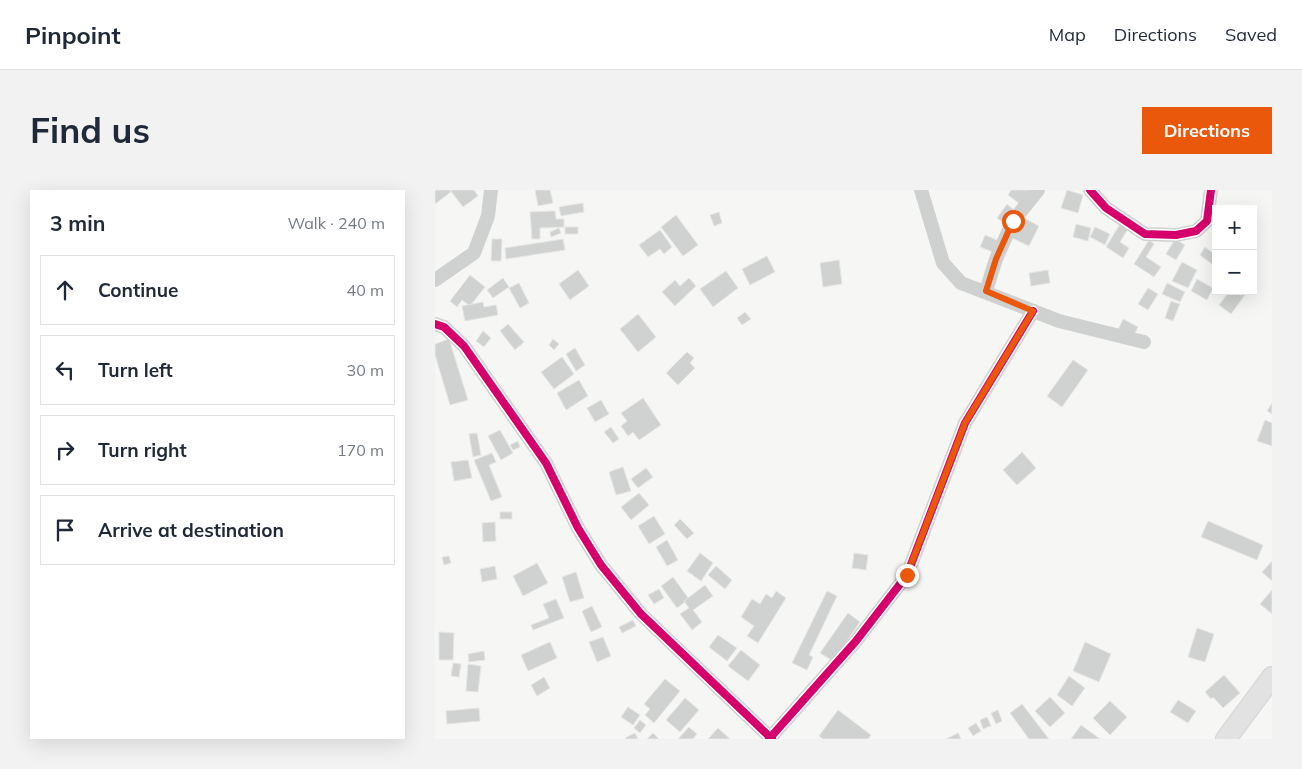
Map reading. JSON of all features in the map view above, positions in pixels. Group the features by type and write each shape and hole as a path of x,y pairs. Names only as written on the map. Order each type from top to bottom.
{"street":[{"path":"435,280 474,253 489,216 491,190"},
{"path":"921,190 943,262 961,283 986,291 1059,321 1144,342"},
{"path":"986,291 996,259 1013,221 1038,190"},
{"path":"1090,190 1106,208 1145,234 1176,235 1195,231 1207,221 1211,190"},
{"path":"435,324 444,327 464,346 546,463 577,528 601,565 641,614 770,738 856,641 907,575 965,423 1033,311"},
{"path":"1226,739 1272,677"}],"building":[{"path":"435,190 450,190 451,192 435,204"},
{"path":"450,190 474,190 478,196 463,207"},
{"path":"535,190 550,190 553,203 538,206"},
{"path":"1011,190 1030,190 1020,204 1008,195"},
{"path":"1067,190 1083,195 1078,213 1061,208"},
{"path":"583,203 584,212 561,216 559,207"},
{"path":"1007,204 1015,211 1005,224 997,218"},
{"path":"555,211 556,219 564,219 564,227 540,228 540,239 532,239 530,212"},
{"path":"719,212 722,223 714,226 710,215"},
{"path":"676,215 698,245 683,256 661,227"},
{"path":"1022,217 1039,226 1029,246 1012,238"},
{"path":"1076,224 1091,228 1088,241 1073,237"},
{"path":"1120,224 1128,229 1120,242 1129,248 1123,258 1106,247"},
{"path":"565,227 578,227 578,234 565,234"},
{"path":"1095,227 1110,234 1105,245 1090,237"},
{"path":"559,228 561,233 551,237 550,232"},
{"path":"660,230 672,247 664,254 660,249 648,257 639,245"},
{"path":"985,235 997,240 993,252 980,247"},
{"path":"492,239 502,239 501,261 491,261"},
{"path":"563,239 565,250 506,259 505,248"},
{"path":"1175,239 1185,245 1176,260 1166,254"},
{"path":"1149,240 1154,244 1146,257 1161,267 1154,277 1134,264"},
{"path":"1205,247 1212,252 1212,264 1200,255"},
{"path":"767,256 775,272 750,285 742,269"},
{"path":"839,260 842,284 823,287 820,263"},
{"path":"1182,262 1197,270 1188,288 1172,281"},
{"path":"578,270 589,286 570,300 559,284"},
{"path":"1048,270 1050,283 1031,286 1029,273"},
{"path":"726,271 738,288 713,307 700,289"},
{"path":"470,275 485,287 470,306 462,300 457,307 450,301"},
{"path":"503,278 509,287 493,298 487,290"},
{"path":"689,278 696,286 675,306 662,292 675,280 680,286"},
{"path":"1197,279 1212,287 1207,300 1191,291"},
{"path":"519,283 529,303 520,308 509,288"},
{"path":"1167,283 1185,292 1180,302 1162,294"},
{"path":"1148,288 1158,294 1148,310 1138,304"},
{"path":"1227,295 1245,295 1231,314 1219,305"},
{"path":"1171,301 1180,304 1173,321 1165,318"},
{"path":"483,302 484,307 496,305 498,315 465,321 462,306"},
{"path":"745,312 751,319 742,325 737,318"},
{"path":"638,314 656,337 638,352 620,329"},
{"path":"1123,319 1138,327 1133,337 1118,330"},
{"path":"508,324 524,342 515,350 500,331"},
{"path":"483,331 491,338 484,347 476,341"},
{"path":"449,339 468,400 450,405 435,355 435,344"},
{"path":"553,339 559,344 554,350 549,345"},
{"path":"575,348 585,365 576,371 566,354"},
{"path":"687,352 694,358 690,363 695,368 678,385 666,373"},
{"path":"562,357 574,374 554,389 541,372"},
{"path":"1073,360 1088,370 1062,407 1047,396"},
{"path":"579,380 588,396 566,410 557,393"},
{"path":"643,398 661,425 639,440 633,432 628,436 621,426 627,421 621,413"},
{"path":"601,400 609,414 595,422 587,408"},
{"path":"1272,403 1272,414 1267,411"},
{"path":"1265,420 1272,423 1272,446 1257,441"},
{"path":"611,427 619,439 613,443 604,432"},
{"path":"500,430 513,453 501,460 488,436"},
{"path":"477,433 481,455 473,457 469,434"},
{"path":"518,441 520,447 513,450 510,445"},
{"path":"1022,452 1036,468 1017,485 1003,470"},
{"path":"492,453 496,462 489,465 502,497 491,501 474,460"},
{"path":"468,460 472,478 454,481 451,462"},
{"path":"623,467 631,491 616,495 609,472"},
{"path":"646,468 653,477 638,488 631,479"},
{"path":"639,493 649,505 631,520 621,507"},
{"path":"500,512 512,512 512,519 500,519"},
{"path":"654,516 665,534 649,544 638,526"},
{"path":"680,519 694,533 687,539 674,525"},
{"path":"1208,521 1263,545 1257,560 1201,537"},
{"path":"495,522 496,541 483,542 482,523"},
{"path":"667,540 678,560 667,566 656,547"},
{"path":"700,553 713,563 701,581 687,571"},
{"path":"854,553 868,555 866,570 852,568"},
{"path":"449,556 451,563 444,565 442,557"},
{"path":"1272,561 1272,581 1262,572"},
{"path":"537,563 548,583 523,596 513,576"},
{"path":"495,566 497,579 482,582 480,569"},
{"path":"716,566 732,580 725,589 708,575"},
{"path":"576,572 584,598 570,602 562,577"},
{"path":"673,577 689,599 677,608 661,586"},
{"path":"705,585 713,596 693,610 702,622 692,630 680,614 689,608 684,601"},
{"path":"659,589 664,598 654,604 648,595"},
{"path":"1272,590 1272,614 1260,604"},
{"path":"776,591 786,598 758,643 747,636 754,626 741,617 752,599 760,604 766,594 772,598"},
{"path":"827,591 837,596 809,655 813,657 807,670 792,663"},
{"path":"556,599 564,618 533,630 531,625 549,618 543,604"},
{"path":"592,606 602,627 591,632 582,611"},
{"path":"848,613 860,622 833,661 820,653"},
{"path":"633,620 636,626 622,633 619,627"},
{"path":"1197,628 1214,634 1205,662 1188,657"},
{"path":"439,632 454,633 453,660 439,660"},
{"path":"718,635 737,648 727,661 709,647"},
{"path":"603,637 611,656 597,662 589,642"},
{"path":"550,642 557,658 528,671 521,655"},
{"path":"1085,642 1111,654 1099,682 1073,671"},
{"path":"741,650 760,665 748,681 728,666"},
{"path":"484,651 485,660 469,662 468,654"},
{"path":"453,663 461,664 459,677 451,676"},
{"path":"468,664 481,666 478,692 466,691"},
{"path":"1224,675 1240,693 1223,708 1213,697 1211,699 1205,692"},
{"path":"1069,676 1085,688 1072,706 1057,695"},
{"path":"544,677 550,688 537,696 531,685"},
{"path":"665,679 680,691 654,723 645,715 650,709 644,704"},
{"path":"1050,697 1065,713 1050,727 1035,711"},
{"path":"685,698 699,710 680,732 666,720"},
{"path":"1178,700 1196,711 1188,723 1170,712"},
{"path":"1110,701 1127,717 1110,735 1093,718"},
{"path":"1022,704 1049,739 1029,739 1010,713"},
{"path":"628,707 640,715 633,725 621,717"},
{"path":"479,708 480,721 447,724 446,711"},
{"path":"838,710 871,735 868,739 823,739 819,736"},
{"path":"998,710 1002,721 996,724 991,713"},
{"path":"987,717 991,726 983,729 980,720"},
{"path":"640,720 646,725 640,733 634,728"},
{"path":"976,723 981,731 973,736 968,728"},
{"path":"1081,725 1100,739 1071,739"},
{"path":"689,727 697,734 693,739 678,739"},
{"path":"718,728 730,739 708,739"},
{"path":"635,733 638,739 625,738"},
{"path":"653,733 659,739 647,739"},
{"path":"958,733 961,739 946,739"}],"cycle path":[{"path":"1090,190 1106,208 1145,234 1176,235 1196,231 1207,221 1211,190"},
{"path":"769,739 856,641 907,575 965,423 1033,311"},
{"path":"435,324 444,327 464,346 546,463 578,528 601,565 641,614 772,739"}],"route":[{"path":"907,575 938,489 965,423 1033,311 986,291 996,259 1013,221"}]}
